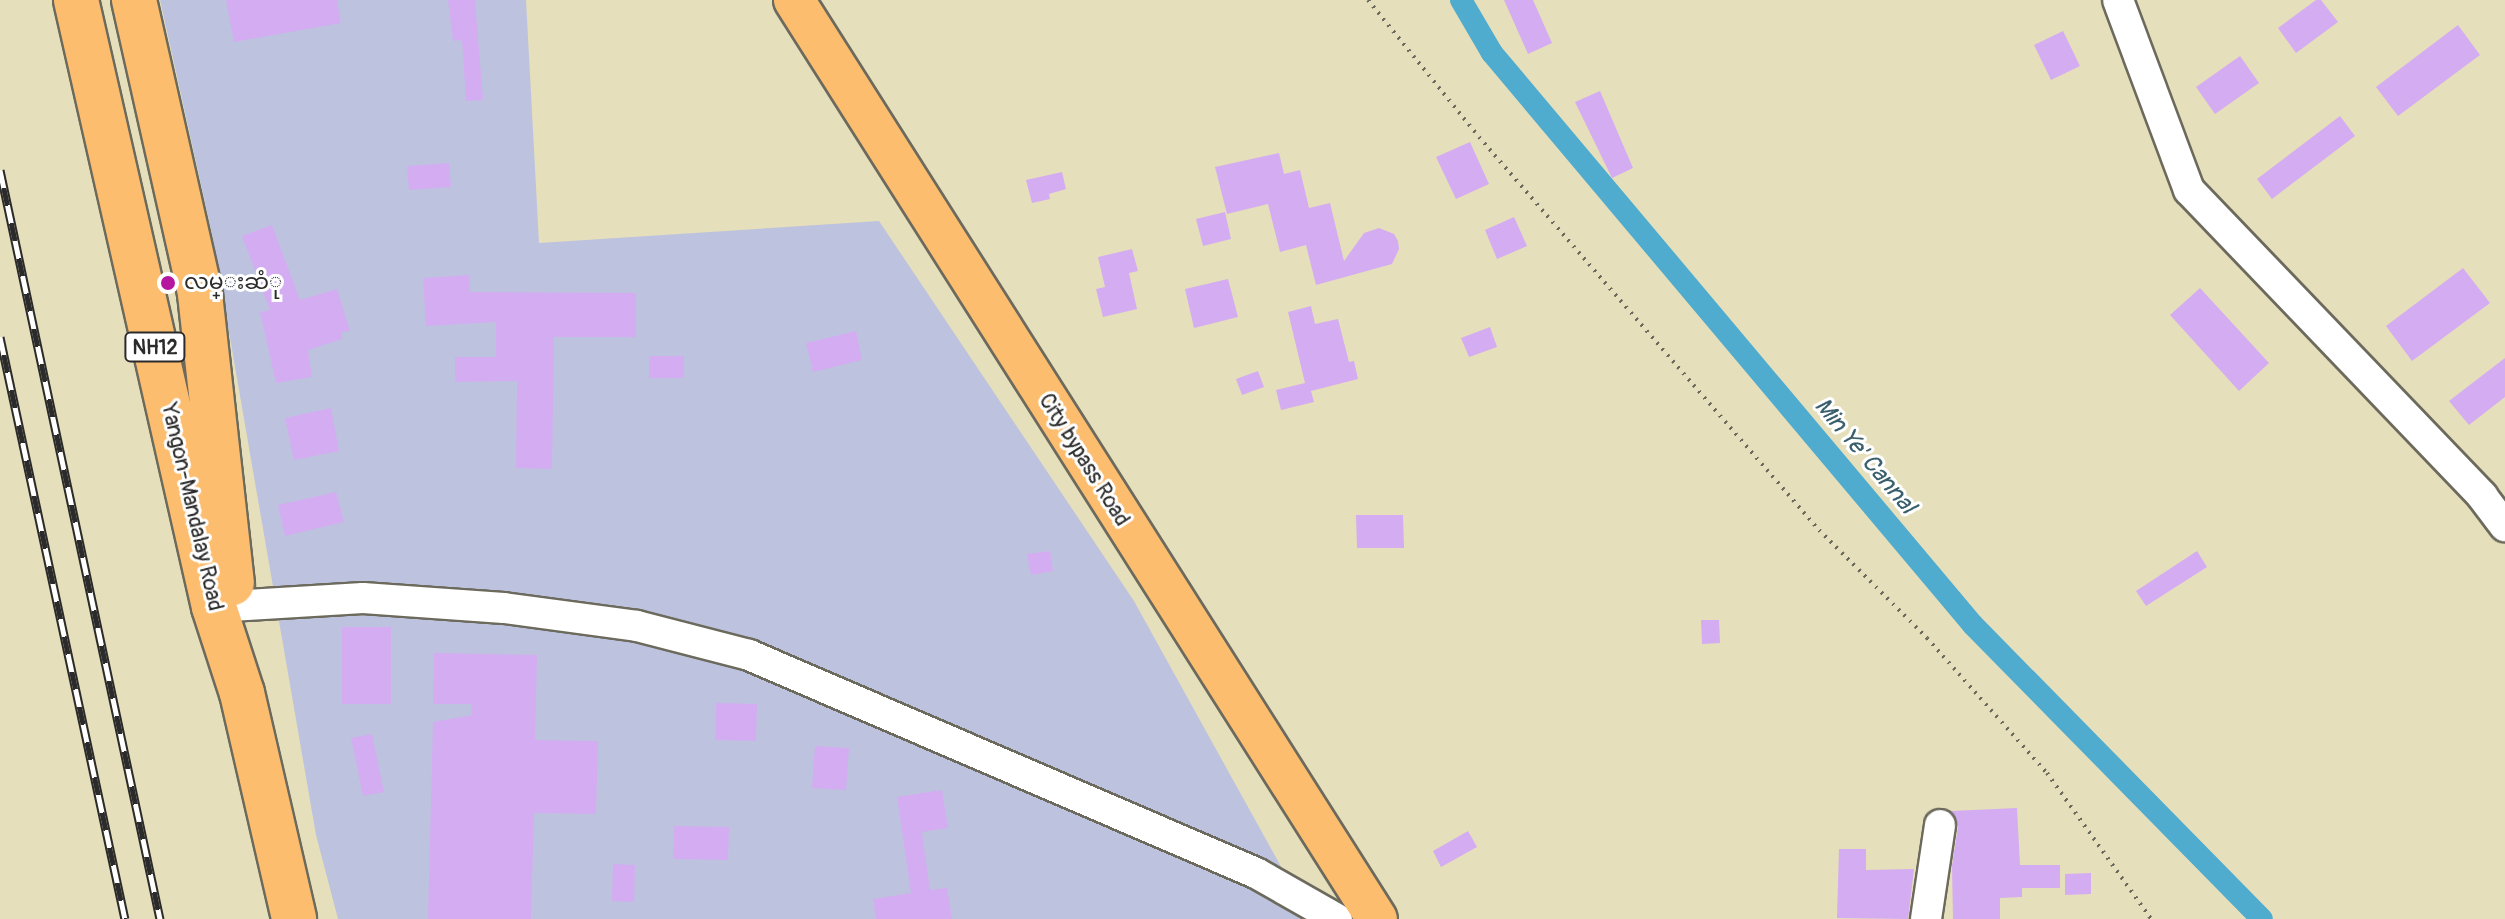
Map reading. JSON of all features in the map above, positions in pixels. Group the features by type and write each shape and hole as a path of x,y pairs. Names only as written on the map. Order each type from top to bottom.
{"highway":[{"name":"Yangon-Mandalay Road","path":"76,0 224,607"},
{"name":"NH12","path":"134,0 200,294 224,607 294,919"}],"main road":[{"name":"City bypass Road","path":"794,0 1377,919"}],"street":[{"path":"2118,0 2189,190 2482,496 2505,526"},
{"path":"224,607 363,598 504,608 637,626 749,655 1256,873 1337,919"},
{"path":"1926,919 1940,825"}],"path":[{"path":"1368,0 1479,137 1819,530 1927,638 2047,773 2151,919"}],"shaded area":[{"path":"160,0 526,0 539,243 879,221 1134,601 1310,919 338,919 316,835 212,234"}],"building":[{"path":"226,0 337,0 341,23 234,42"},
{"path":"448,0 475,0 483,100 466,101 462,40 453,41"},
{"path":"1504,0 1533,0 1552,43 1528,54"},
{"path":"2316,0 2321,0 2338,22 2296,53 2278,28"},
{"path":"2458,25 2480,55 2398,116 2376,87"},
{"path":"2063,31 2080,66 2051,80 2034,45"},
{"path":"2240,56 2259,83 2215,114 2196,87"},
{"path":"1600,91 1633,168 1612,178 1575,102"},
{"path":"2340,116 2355,136 2272,199 2257,179"},
{"path":"1470,142 1489,184 1456,199 1436,157"},
{"path":"1279,153 1284,174 1300,170 1309,208 1330,203 1344,261 1364,233 1379,228 1394,234 1398,241 1399,249 1392,264 1316,285 1306,245 1280,252 1268,204 1227,214 1215,167"},
{"path":"449,163 451,187 409,190 407,166"},
{"path":"1062,172 1066,189 1049,194 1050,199 1032,203 1026,180"},
{"path":"1225,212 1231,239 1203,246 1196,219"},
{"path":"1514,217 1527,246 1497,259 1485,230"},
{"path":"272,225 300,300 337,289 350,331 342,332 342,339 308,350 312,377 276,383 260,312 270,310 242,236"},
{"path":"1132,249 1138,271 1129,273 1137,309 1103,317 1096,289 1105,287 1098,257"},
{"path":"2463,268 2490,303 2412,361 2386,326"},
{"path":"469,275 470,292 636,293 636,337 554,337 552,469 516,468 517,381 455,382 455,357 496,357 496,322 426,326 423,278"},
{"path":"1228,279 1238,317 1194,328 1185,289"},
{"path":"2200,288 2269,363 2239,391 2170,315"},
{"path":"1311,306 1315,324 1338,319 1349,362 1354,361 1358,379 1311,391 1314,402 1281,410 1276,390 1305,383 1288,312"},
{"path":"1490,327 1497,347 1469,357 1461,338"},
{"path":"856,331 862,360 813,372 806,343"},
{"path":"649,356 684,356 684,378 649,378"},
{"path":"2505,358 2505,397 2469,425 2449,401"},
{"path":"1258,371 1264,387 1242,395 1236,379"},
{"path":"331,408 339,451 294,460 285,418"},
{"path":"336,492 344,522 285,536 278,505"},
{"path":"1356,515 1403,515 1404,548 1357,548"},
{"path":"1050,551 1053,571 1031,575 1027,554"},
{"path":"2197,551 2207,567 2146,606 2136,591"},
{"path":"1701,620 1719,620 1720,643 1702,644"},
{"path":"342,627 391,627 391,704 342,704"},
{"path":"434,653 537,655 535,740 598,741 596,814 534,813 531,919 428,919 433,722 472,715 471,704 433,704"},
{"path":"716,703 757,704 756,741 715,740"},
{"path":"372,734 384,792 363,796 351,738"},
{"path":"815,746 849,748 846,790 812,788"},
{"path":"942,790 948,828 922,832 930,890 947,888 952,919 876,919 873,899 911,893 897,797"},
{"path":"2017,808 2020,865 2060,865 2060,888 2022,888 2022,897 2000,898 2000,919 1953,919 1952,866 1958,827 1951,811"},
{"path":"674,826 729,827 728,860 673,859"},
{"path":"1468,831 1477,847 1441,867 1433,851"},
{"path":"1839,849 1866,849 1866,870 1914,869 1908,919 1837,918"},
{"path":"613,864 635,865 634,902 612,901"},
{"path":"2091,873 2091,894 2065,895 2065,874"}],"waterway":[{"name":"Min Ye' Cannal","path":"1461,0 1492,53 1973,625 2262,919"}],"railway":[{"path":"0,170 160,919"},
{"path":"0,337 125,919"}],"place":[{"name":"လမ္းဆံု","path":"168,283"}]}
